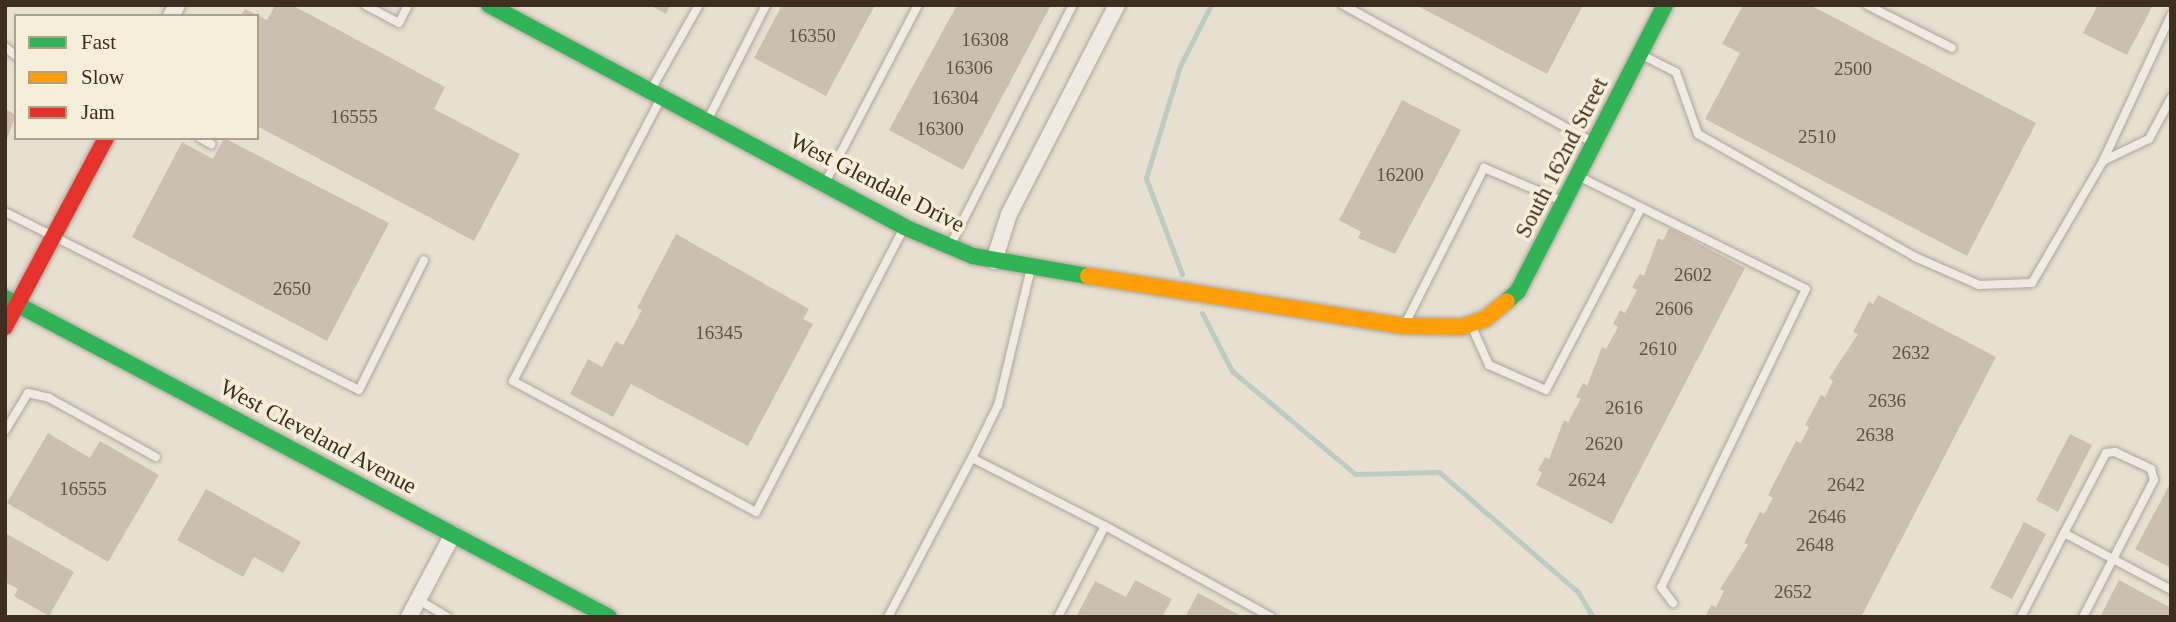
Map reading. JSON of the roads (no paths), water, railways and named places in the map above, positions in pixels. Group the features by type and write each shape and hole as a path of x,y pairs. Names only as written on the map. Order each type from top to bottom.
{"street":[{"name":"West Glendale Drive","path":"489,5 905,227 994,261 1404,326 1478,322"},
{"path":"994,261 1009,214 1117,5"},
{"name":"South 162nd Street","path":"1478,322 1518,291 1665,5"},
{"path":"5,327 11,301 53,238 102,140"},
{"name":"West Cleveland Avenue","path":"11,301 609,617"},
{"path":"409,617 453,534"}],"lane":[{"path":"365,5 399,23 408,5"},
{"path":"699,5 513,381 756,512 905,227"},
{"path":"707,121 766,5"},
{"path":"825,184 918,5"},
{"path":"949,246 1073,5"},
{"path":"1343,5 1595,143"},
{"path":"1867,5 1952,48"},
{"path":"1640,54 1676,72 1698,134 1903,251 1979,285 2032,283 2103,161 2171,15"},
{"path":"2103,161 2149,139 2171,98"},
{"path":"204,140 211,144"},
{"path":"1404,326 1484,168 1565,202"},
{"path":"1578,176 1806,289 1661,587 1673,603"},
{"path":"1478,322 1489,365 1546,390 1641,208"},
{"path":"5,212 359,390 424,260"},
{"path":"888,617 998,405 1031,268"},
{"path":"5,431 28,393 48,398 156,457"},
{"path":"2021,617 2106,453 2115,452 2151,470 2154,480 2082,617"},
{"path":"972,458 1105,526 1271,617"},
{"path":"1058,617 1105,526"},
{"path":"2064,533 2171,590"},
{"path":"419,600 447,617"}],"waterway":[{"path":"1182,274 1146,178 1180,66 1211,5"},
{"path":"1202,313 1232,371 1355,474 1439,472 1578,592 1593,617"}]}
